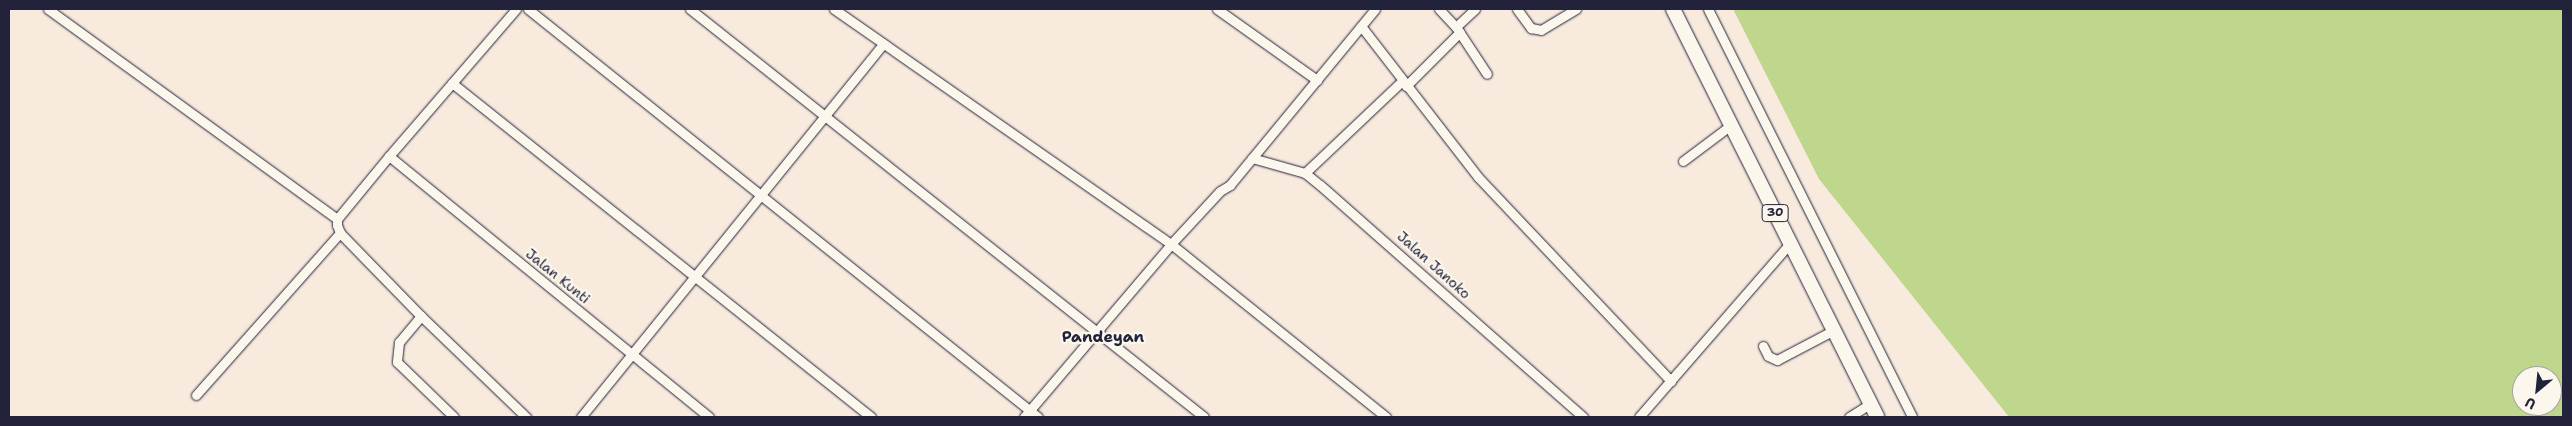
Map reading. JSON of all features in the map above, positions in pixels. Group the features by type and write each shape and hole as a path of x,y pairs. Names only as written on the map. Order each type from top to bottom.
{"highway":[{"name":"30","path":"1673,9 1877,417"}],"street":[{"path":"48,9 337,219 340,233 421,316 526,417"},
{"path":"337,219 516,9"},
{"path":"528,9 1027,414 1038,417"},
{"path":"690,9 826,115 1204,417"},
{"path":"834,9 1171,244 1386,417"},
{"path":"1217,9 1317,80"},
{"path":"1027,414 1171,244 1220,191 1230,185 1375,9"},
{"path":"1439,9 1458,30 1487,74"},
{"path":"1305,173 1404,83 1458,30 1475,9"},
{"path":"1517,9 1531,28 1541,30 1576,9"},
{"path":"1708,9 1912,417"},
{"path":"1361,26 1478,176 1671,381"},
{"path":"580,417 696,278 883,44"},
{"path":"452,83 871,417"},
{"path":"1683,161 1731,125"},
{"name":"Jalan Kunti","path":"389,156 709,417"},
{"name":"Jalan Janoko","path":"1252,158 1305,173 1329,192 1583,417"},
{"path":"196,395 340,233"},
{"path":"1639,417 1790,243"},
{"path":"421,316 399,342 396,362 454,417"},
{"path":"1762,346 1768,356 1777,360 1834,330"},
{"path":"1849,417 1870,404"}],"green space":[{"path":"1733,9 2563,9 2563,417 2009,417 1819,179"}],"district":[{"name":"Pandeyan","path":"1103,337"}]}
